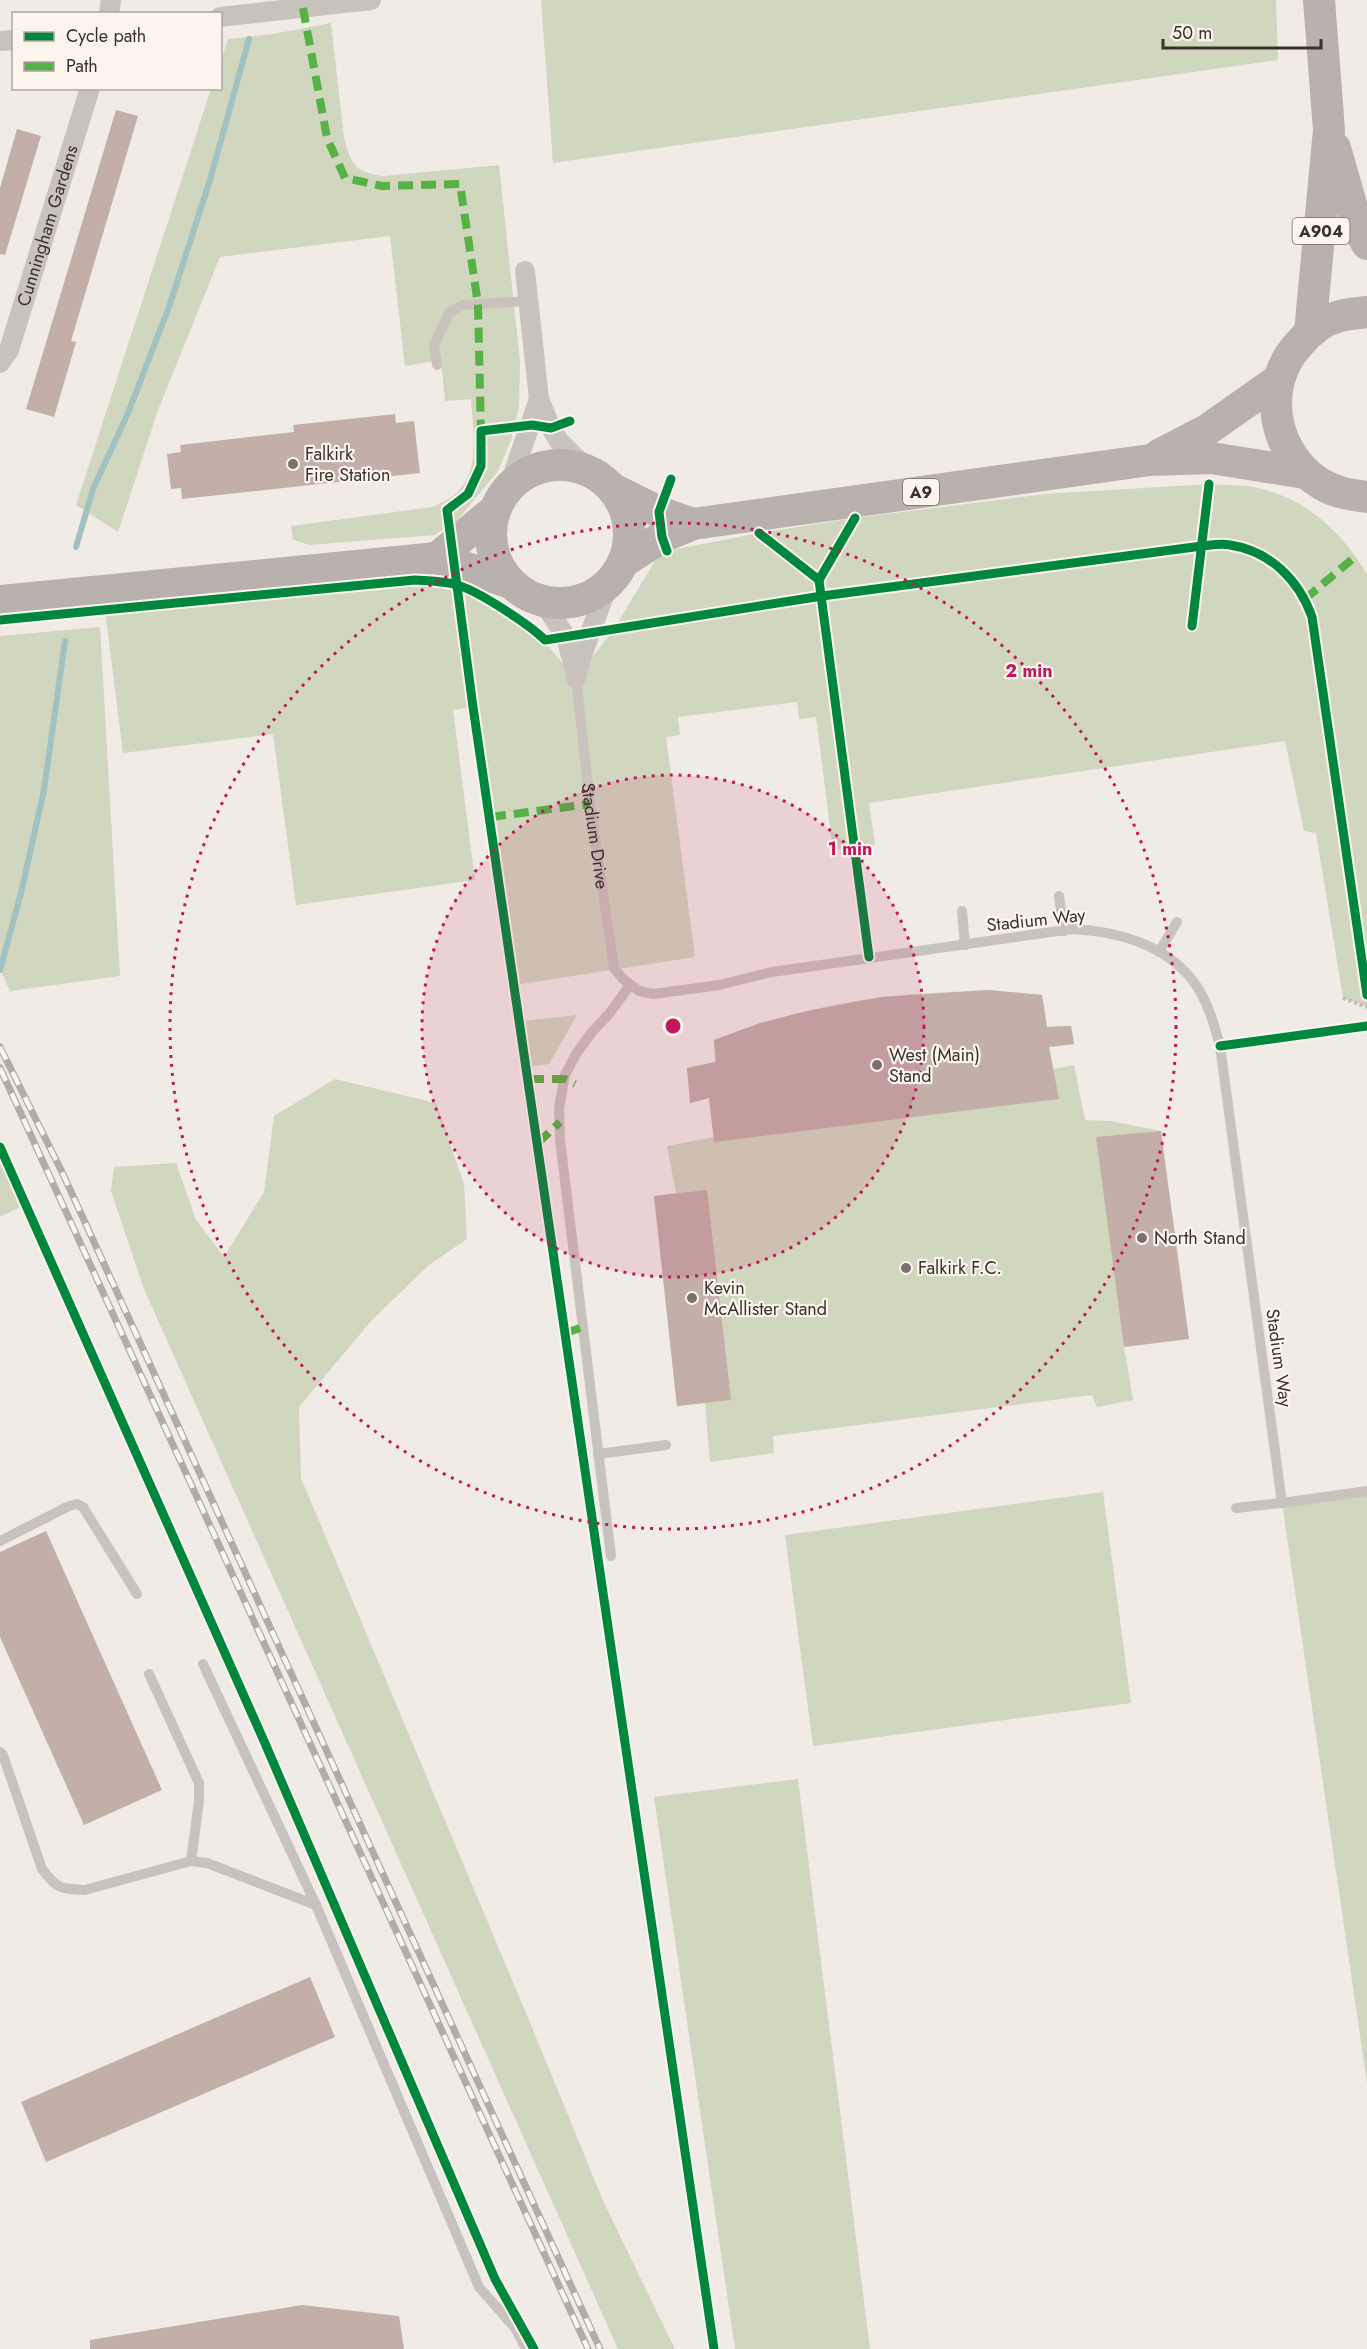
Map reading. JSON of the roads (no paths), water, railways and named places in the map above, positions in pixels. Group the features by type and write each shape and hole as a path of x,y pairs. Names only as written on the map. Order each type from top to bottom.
{"main road":[{"name":"A904","path":"1310,332 1329,130 1319,0"},
{"name":"A904","path":"1329,130 1357,225 1367,244"},
{"path":"1367,312 1338,316 1310,332 1290,353 1278,380 1275,405 1279,430 1289,454 1305,473 1324,486 1356,495 1367,521"},
{"name":"A9","path":"1150,460 1207,430 1278,380"},
{"name":"A9","path":"616,572 662,537 693,525 1150,460 1211,458 1305,473"},
{"path":"437,558 502,499 525,474 546,466 568,465 601,480 623,506 628,524 628,544 616,572 595,593 578,600 560,603 542,601 525,594 511,583 499,567 492,548 491,529 502,499"},
{"name":"A9","path":"601,480 659,512 693,525"},
{"path":"0,601 437,558 511,583"}],"street":[{"path":"222,17 371,0"},
{"name":"Cunningham Gardens","path":"0,363 9,350 89,90"},
{"path":"525,271 539,399 559,441 601,480"},
{"path":"502,499 539,399"},
{"name":"Stadium Drive","path":"576,678 581,658 616,572"},
{"name":"Stadium Drive","path":"542,601 566,637 576,678"}],"lane":[{"path":"437,365 434,345 449,313 463,305 528,301"},
{"name":"Stadium Drive","path":"576,678 590,804 614,968 630,985"},
{"path":"1059,896 1064,930"},
{"path":"962,911 965,945"},
{"path":"1159,952 1177,922"},
{"name":"Stadium Way","path":"630,985 639,991 653,994 719,985 772,972 1064,930 1092,930 1139,941 1175,963 1193,981 1205,1003 1220,1046 1282,1503"},
{"path":"611,1556 560,1140 559,1108 565,1075 576,1054 630,985"},
{"path":"598,1454 666,1445"},
{"path":"1236,1508 1367,1491"},
{"path":"0,1541 77,1504 83,1507 137,1594"},
{"path":"203,1664 316,1905 479,2287 515,2328 526,2349"},
{"path":"148,1674 199,1783 199,1801 191,1861"},
{"path":"0,1752 3,1755 42,1869 54,1885 85,1890 191,1861 207,1863 316,1905"}],"waterway":[{"path":"76,547 93,489 128,413 169,307 210,180 249,39"},
{"path":"0,970 21,893 44,790 65,641"}],"railway":[{"path":"0,1047 62,1172 600,2349"},
{"path":"0,1068 588,2349"}],"place":[{"name":"Falkirk Fire Station","path":"293,464"},
{"name":"West (Main) Stand","path":"877,1065"},
{"name":"North Stand","path":"1142,1238"},
{"name":"Falkirk F.C.","path":"906,1268"},
{"name":"Kevin McAllister Stand","path":"692,1298"}]}
